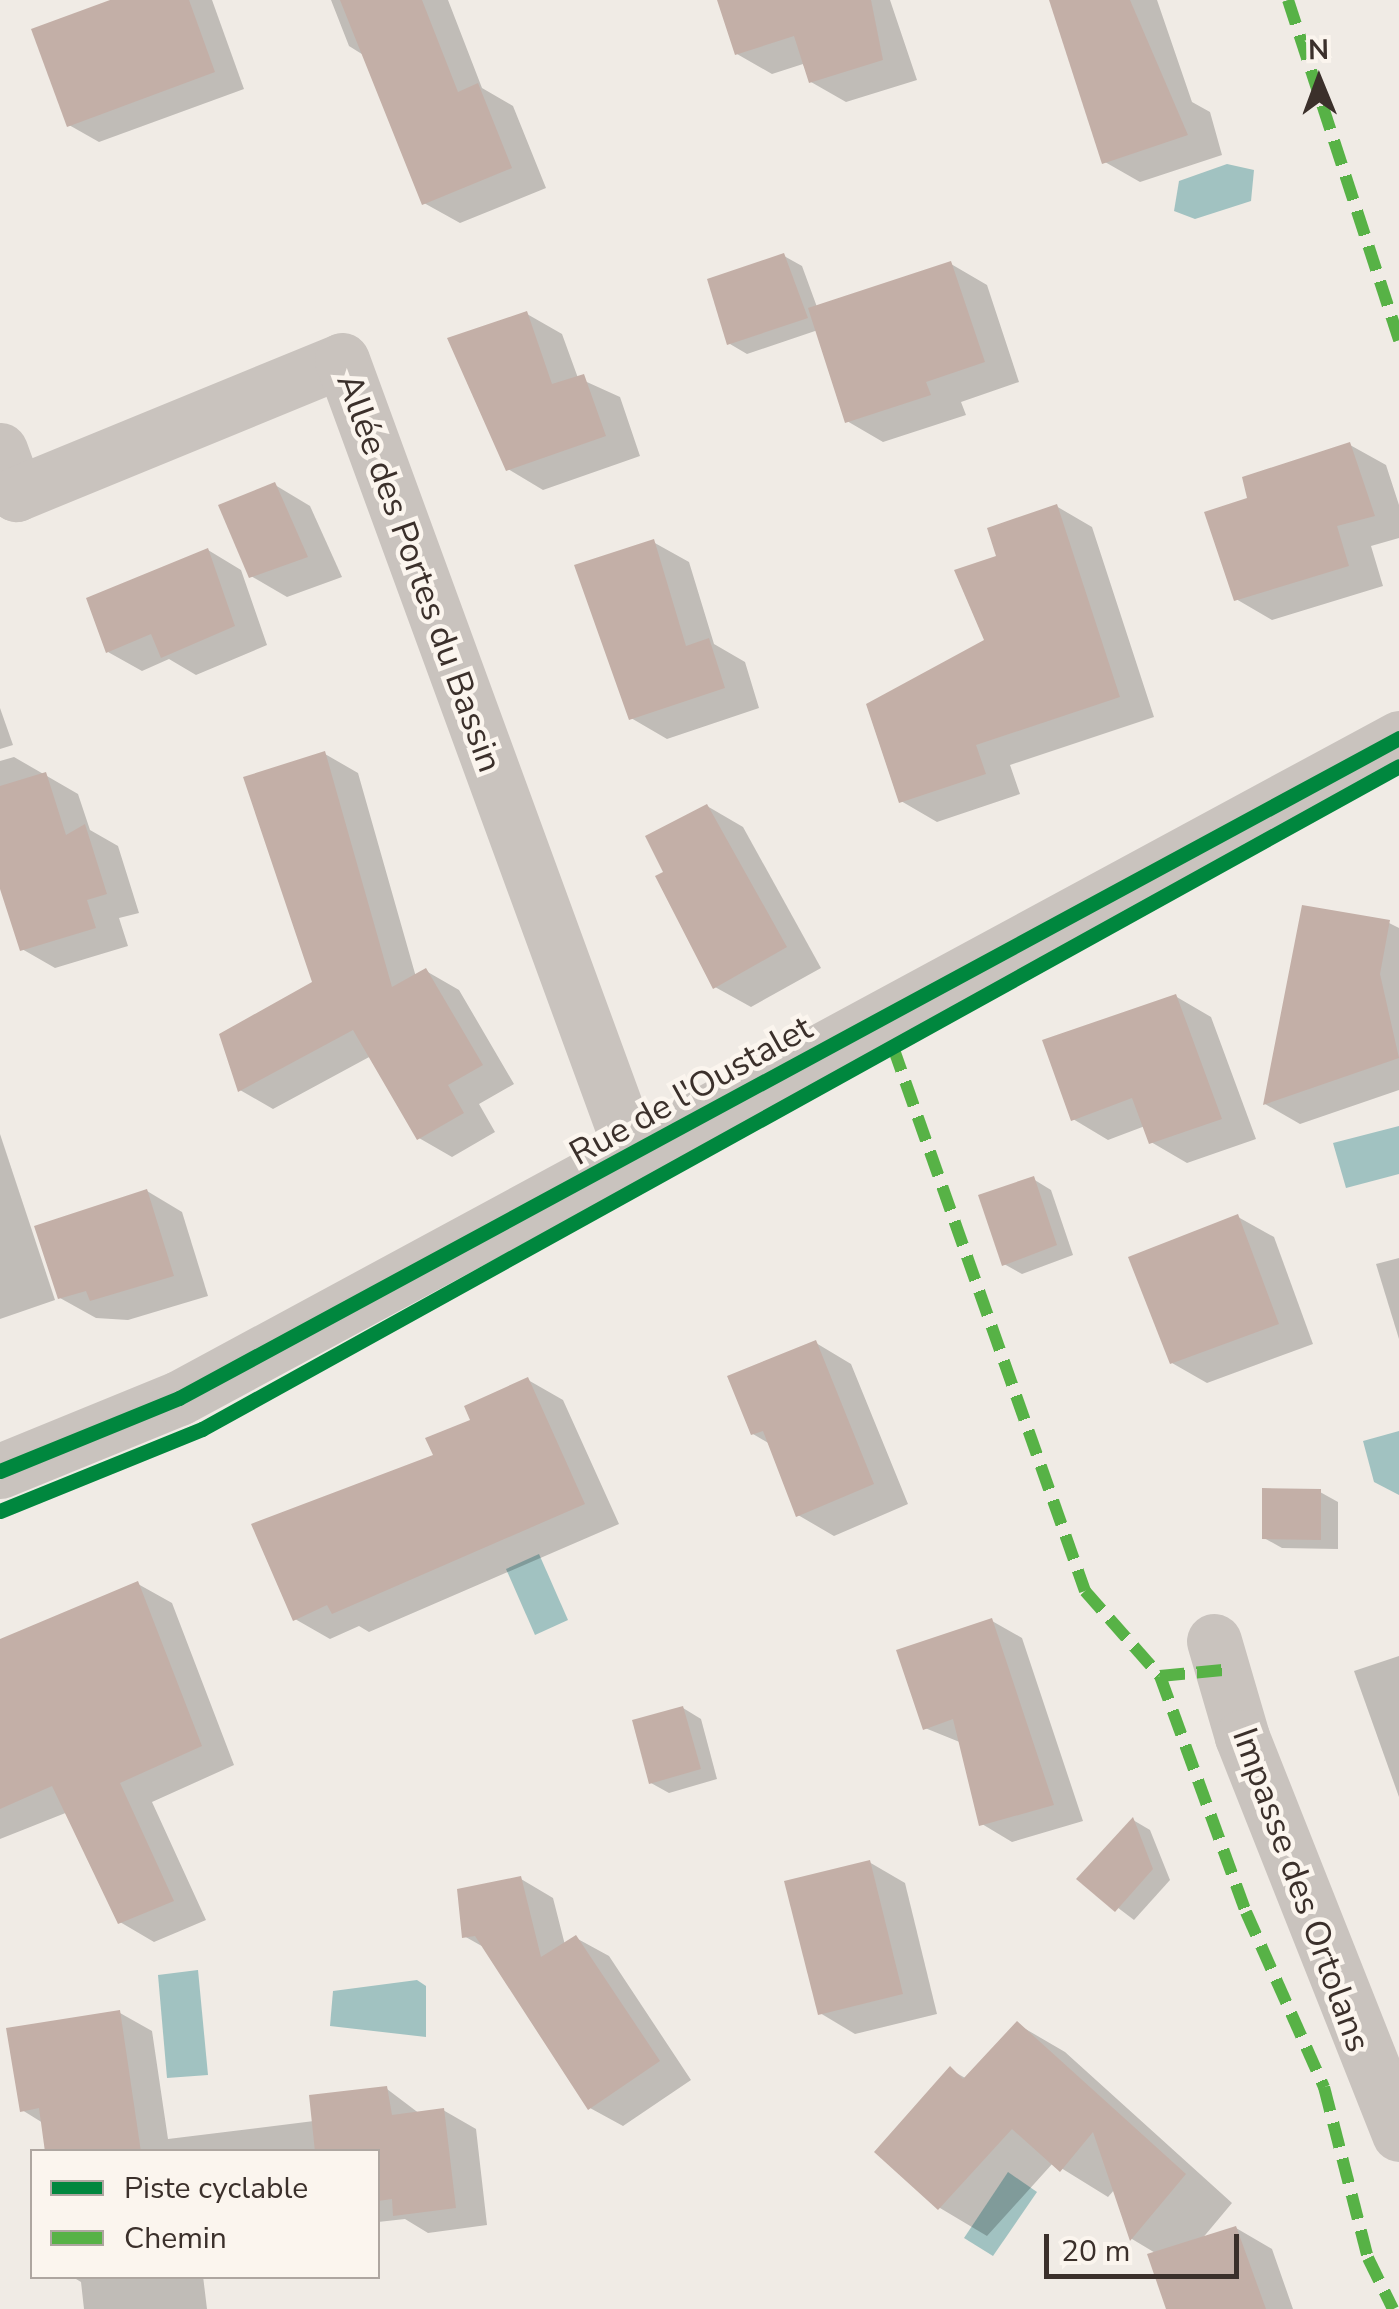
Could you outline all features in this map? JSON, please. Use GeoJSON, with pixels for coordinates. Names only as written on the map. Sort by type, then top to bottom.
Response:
{"type":"FeatureCollection","features":[{"type":"Feature","properties":{"kind":"street","name":"Allée des Portes du Bassin"},"geometry":{"type":"LineString","coordinates":[[0,450],[16,494],[342,360],[634,1158]]}},
{"type":"Feature","properties":{"kind":"street","name":"Rue de l'Oustalet"},"geometry":{"type":"LineString","coordinates":[[0,1471],[179,1398],[634,1158],[1399,738]]}},
{"type":"Feature","properties":{"kind":"street","name":"Impasse des Ortolans"},"geometry":{"type":"LineString","coordinates":[[1214,1641],[1242,1737],[1399,2134]]}},
{"type":"Feature","properties":{"kind":"water"},"geometry":{"type":"Polygon","coordinates":[[[1227,164],[1254,170],[1251,201],[1195,219],[1174,211],[1179,181],[1227,164]]]}},
{"type":"Feature","properties":{"kind":"water"},"geometry":{"type":"Polygon","coordinates":[[[1399,1126],[1399,1174],[1346,1188],[1333,1143],[1399,1126]]]}},
{"type":"Feature","properties":{"kind":"water"},"geometry":{"type":"Polygon","coordinates":[[[1399,1431],[1399,1495],[1374,1482],[1363,1441],[1399,1431]]]}},
{"type":"Feature","properties":{"kind":"water"},"geometry":{"type":"Polygon","coordinates":[[[539,1554],[568,1620],[535,1635],[506,1569],[539,1554]]]}},
{"type":"Feature","properties":{"kind":"water"},"geometry":{"type":"Polygon","coordinates":[[[198,1970],[208,2075],[167,2078],[158,1975],[198,1970]]]}},
{"type":"Feature","properties":{"kind":"water"},"geometry":{"type":"Polygon","coordinates":[[[417,1980],[426,1986],[426,2037],[330,2026],[333,1991],[417,1980]]]}},
{"type":"Feature","properties":{"kind":"water"},"geometry":{"type":"Polygon","coordinates":[[[1008,2172],[1037,2192],[993,2256],[964,2238],[1008,2172]]]}},
{"type":"Feature","properties":{"kind":"building"},"geometry":{"type":"Polygon","coordinates":[[[110,0],[189,0],[215,72],[67,127],[31,29],[110,0]]]}},
{"type":"Feature","properties":{"kind":"building"},"geometry":{"type":"Polygon","coordinates":[[[340,0],[422,0],[458,92],[478,83],[512,168],[422,205],[340,0]]]}},
{"type":"Feature","properties":{"kind":"building"},"geometry":{"type":"Polygon","coordinates":[[[717,0],[871,0],[883,60],[809,83],[794,36],[735,55],[717,0]]]}},
{"type":"Feature","properties":{"kind":"building"},"geometry":{"type":"Polygon","coordinates":[[[1049,0],[1130,0],[1188,135],[1102,164],[1049,0]]]}},
{"type":"Feature","properties":{"kind":"building"},"geometry":{"type":"Polygon","coordinates":[[[784,253],[808,318],[727,345],[707,279],[784,253]]]}},
{"type":"Feature","properties":{"kind":"building"},"geometry":{"type":"Polygon","coordinates":[[[951,261],[985,362],[926,382],[931,395],[845,423],[808,308],[951,261]]]}},
{"type":"Feature","properties":{"kind":"building"},"geometry":{"type":"Polygon","coordinates":[[[527,311],[552,384],[584,374],[606,436],[506,471],[447,338],[527,311]]]}},
{"type":"Feature","properties":{"kind":"building"},"geometry":{"type":"Polygon","coordinates":[[[1350,442],[1375,516],[1337,526],[1349,566],[1234,601],[1204,512],[1247,498],[1242,477],[1350,442]]]}},
{"type":"Feature","properties":{"kind":"building"},"geometry":{"type":"Polygon","coordinates":[[[275,482],[308,557],[249,578],[218,505],[275,482]]]}},
{"type":"Feature","properties":{"kind":"building"},"geometry":{"type":"Polygon","coordinates":[[[1057,504],[1120,697],[976,745],[986,774],[899,803],[866,704],[984,640],[954,570],[996,556],[987,528],[1057,504]]]}},
{"type":"Feature","properties":{"kind":"building"},"geometry":{"type":"Polygon","coordinates":[[[654,539],[686,646],[709,638],[725,688],[629,720],[574,565],[654,539]]]}},
{"type":"Feature","properties":{"kind":"building"},"geometry":{"type":"Polygon","coordinates":[[[208,548],[235,626],[161,658],[151,634],[106,653],[86,598],[208,548]]]}},
{"type":"Feature","properties":{"kind":"building"},"geometry":{"type":"Polygon","coordinates":[[[325,751],[392,987],[426,968],[483,1065],[448,1085],[464,1113],[417,1140],[353,1030],[238,1092],[219,1034],[312,982],[243,777],[325,751]]]}},
{"type":"Feature","properties":{"kind":"building"},"geometry":{"type":"Polygon","coordinates":[[[46,772],[66,835],[85,824],[107,894],[87,900],[96,928],[20,951],[0,889],[0,786],[46,772]]]}},
{"type":"Feature","properties":{"kind":"building"},"geometry":{"type":"Polygon","coordinates":[[[707,804],[787,947],[713,989],[655,876],[663,872],[645,836],[707,804]]]}},
{"type":"Feature","properties":{"kind":"building"},"geometry":{"type":"Polygon","coordinates":[[[1302,905],[1390,920],[1380,974],[1399,1058],[1263,1105],[1302,905]]]}},
{"type":"Feature","properties":{"kind":"building"},"geometry":{"type":"Polygon","coordinates":[[[1176,994],[1222,1119],[1149,1144],[1132,1098],[1071,1121],[1042,1040],[1176,994]]]}},
{"type":"Feature","properties":{"kind":"building"},"geometry":{"type":"Polygon","coordinates":[[[1034,1176],[1057,1245],[1002,1266],[978,1195],[1034,1176]]]}},
{"type":"Feature","properties":{"kind":"building"},"geometry":{"type":"Polygon","coordinates":[[[147,1189],[174,1276],[90,1301],[86,1291],[58,1299],[34,1226],[147,1189]]]}},
{"type":"Feature","properties":{"kind":"building"},"geometry":{"type":"Polygon","coordinates":[[[1238,1214],[1279,1324],[1170,1364],[1128,1257],[1238,1214]]]}},
{"type":"Feature","properties":{"kind":"building"},"geometry":{"type":"Polygon","coordinates":[[[816,1340],[874,1484],[796,1517],[763,1431],[751,1435],[727,1376],[816,1340]]]}},
{"type":"Feature","properties":{"kind":"building"},"geometry":{"type":"Polygon","coordinates":[[[528,1377],[585,1504],[332,1614],[327,1605],[293,1621],[251,1524],[433,1455],[425,1438],[470,1420],[464,1406],[528,1377]]]}},
{"type":"Feature","properties":{"kind":"building"},"geometry":{"type":"Polygon","coordinates":[[[1262,1488],[1321,1489],[1321,1540],[1262,1539],[1262,1488]]]}},
{"type":"Feature","properties":{"kind":"building"},"geometry":{"type":"Polygon","coordinates":[[[138,1581],[202,1746],[120,1783],[174,1901],[118,1924],[52,1786],[0,1809],[0,1639],[138,1581]]]}},
{"type":"Feature","properties":{"kind":"building"},"geometry":{"type":"Polygon","coordinates":[[[992,1618],[1054,1805],[979,1826],[953,1719],[923,1730],[896,1650],[992,1618]]]}},
{"type":"Feature","properties":{"kind":"building"},"geometry":{"type":"Polygon","coordinates":[[[683,1706],[701,1769],[649,1784],[632,1720],[683,1706]]]}},
{"type":"Feature","properties":{"kind":"building"},"geometry":{"type":"Polygon","coordinates":[[[1133,1817],[1153,1869],[1115,1912],[1076,1879],[1133,1817]]]}},
{"type":"Feature","properties":{"kind":"building"},"geometry":{"type":"Polygon","coordinates":[[[870,1860],[903,1994],[818,2015],[784,1881],[870,1860]]]}},
{"type":"Feature","properties":{"kind":"building"},"geometry":{"type":"Polygon","coordinates":[[[521,1876],[541,1957],[576,1935],[660,2061],[588,2110],[475,1936],[462,1938],[457,1889],[521,1876]]]}},
{"type":"Feature","properties":{"kind":"building"},"geometry":{"type":"Polygon","coordinates":[[[120,2010],[141,2149],[45,2149],[39,2108],[20,2112],[6,2028],[120,2010]]]}},
{"type":"Feature","properties":{"kind":"building"},"geometry":{"type":"Polygon","coordinates":[[[1017,2021],[1186,2174],[1130,2241],[1093,2132],[1060,2172],[1012,2129],[938,2210],[874,2152],[950,2066],[963,2079],[1017,2021]]]}},
{"type":"Feature","properties":{"kind":"building"},"geometry":{"type":"Polygon","coordinates":[[[387,2086],[392,2115],[444,2108],[456,2208],[393,2216],[392,2199],[380,2201],[380,2149],[315,2149],[309,2095],[387,2086]]]}},
{"type":"Feature","properties":{"kind":"building"},"geometry":{"type":"Polygon","coordinates":[[[1236,2226],[1266,2309],[1166,2309],[1147,2254],[1236,2226]]]}},
{"type":"Feature","properties":{"kind":"marked path"},"geometry":{"type":"LineString","coordinates":[[1288,0],[1399,340]]}},
{"type":"Feature","properties":{"kind":"marked path"},"geometry":{"type":"LineString","coordinates":[[893,1047],[1085,1591],[1160,1676],[1223,1670]]}},
{"type":"Feature","properties":{"kind":"marked path"},"geometry":{"type":"LineString","coordinates":[[1160,1676],[1246,1912],[1324,2087],[1368,2258],[1393,2309]]}},
{"type":"Feature","properties":{"kind":"cycle path"},"geometry":{"type":"LineString","coordinates":[[0,1471],[179,1398],[1399,738]]}},
{"type":"Feature","properties":{"kind":"cycle path"},"geometry":{"type":"LineString","coordinates":[[0,1511],[202,1429],[1399,766]]}}]}
